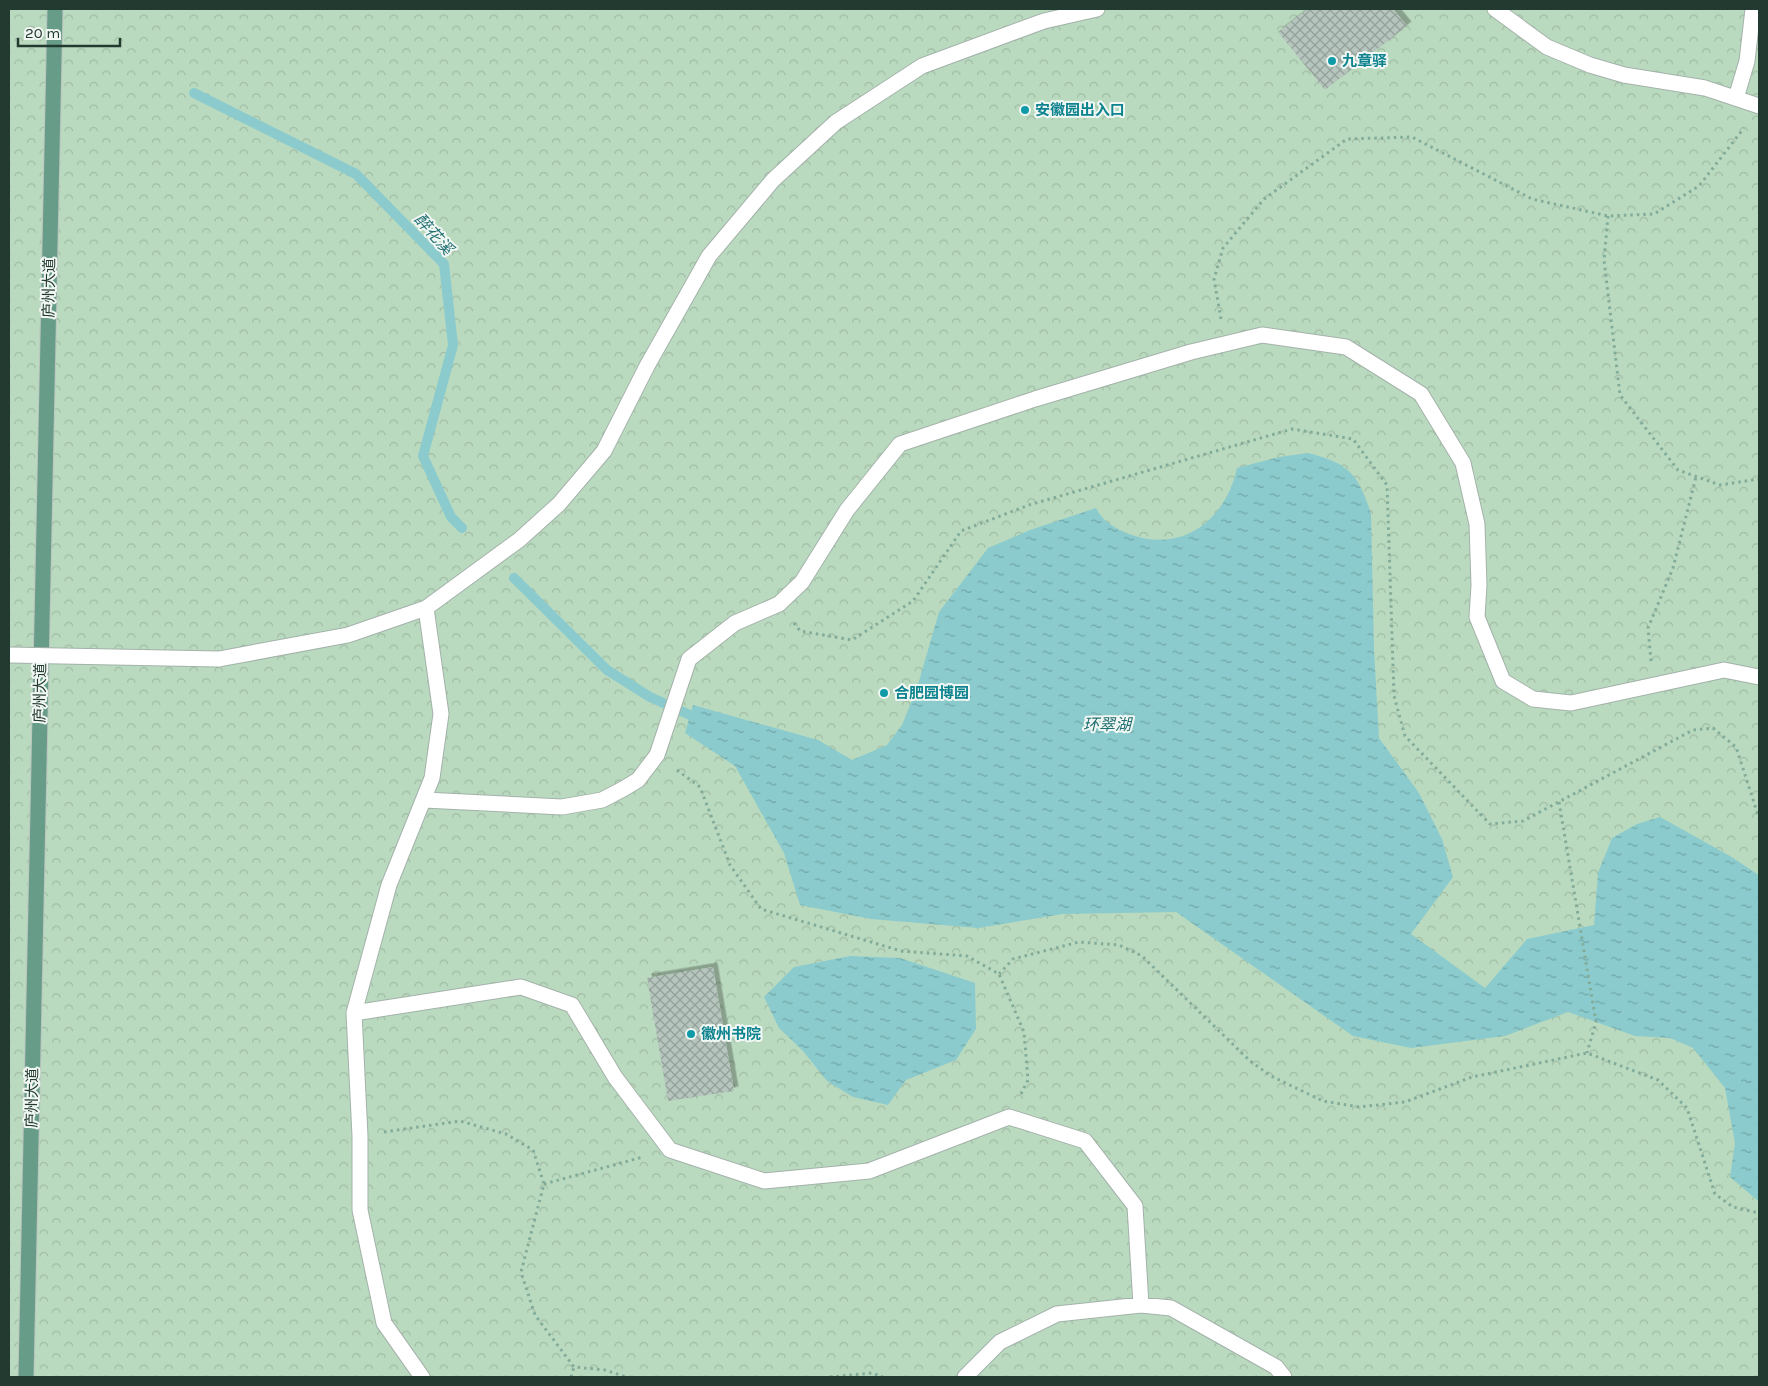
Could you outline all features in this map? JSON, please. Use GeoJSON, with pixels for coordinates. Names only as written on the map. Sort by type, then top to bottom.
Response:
{"type":"FeatureCollection","features":[{"type":"Feature","properties":{"kind":"main road","name":"庐州大道"},"geometry":{"type":"LineString","coordinates":[[26,1377],[55,9]]}},
{"type":"Feature","properties":{"kind":"street"},"geometry":{"type":"LineString","coordinates":[[9,655],[219,659],[348,635],[426,608],[519,540],[559,504],[604,450],[647,366],[709,256],[772,180],[836,122],[922,66],[1044,21],[1097,9]]}},
{"type":"Feature","properties":{"kind":"street"},"geometry":{"type":"LineString","coordinates":[[1495,9],[1547,47],[1590,65],[1607,71],[1705,88],[1759,106]]}},
{"type":"Feature","properties":{"kind":"street"},"geometry":{"type":"LineString","coordinates":[[1736,98],[1747,61],[1753,9]]}},
{"type":"Feature","properties":{"kind":"street"},"geometry":{"type":"LineString","coordinates":[[424,800],[562,807],[602,800],[638,780],[657,755],[689,660],[735,623],[779,604],[802,582],[847,510],[900,444],[1044,396],[1191,352],[1262,335],[1346,347],[1421,394],[1463,463],[1477,524],[1479,585],[1477,617],[1503,681],[1533,699],[1570,703],[1724,670],[1759,677]]}},
{"type":"Feature","properties":{"kind":"street"},"geometry":{"type":"LineString","coordinates":[[422,1377],[384,1323],[360,1210],[360,1136],[354,1013],[389,884],[432,778],[441,714],[426,608]]}},
{"type":"Feature","properties":{"kind":"street"},"geometry":{"type":"LineString","coordinates":[[354,1013],[521,987],[572,1005],[615,1077],[670,1150],[764,1181],[869,1171],[1009,1117],[1085,1141],[1135,1206],[1141,1305]]}},
{"type":"Feature","properties":{"kind":"street"},"geometry":{"type":"LineString","coordinates":[[965,1377],[1000,1342],[1058,1314],[1141,1305],[1170,1308],[1276,1367],[1284,1377]]}},
{"type":"Feature","properties":{"kind":"path"},"geometry":{"type":"LineString","coordinates":[[1225,344],[1214,279],[1223,248],[1264,199],[1347,139],[1412,138],[1532,199],[1608,216],[1654,214],[1699,186],[1747,123]]}},
{"type":"Feature","properties":{"kind":"path"},"geometry":{"type":"LineString","coordinates":[[1608,216],[1604,260],[1620,395],[1678,470],[1720,485],[1759,479]]}},
{"type":"Feature","properties":{"kind":"path"},"geometry":{"type":"LineString","coordinates":[[779,604],[800,631],[852,640],[913,601],[961,531],[1029,505],[1292,429],[1353,438],[1387,485],[1394,696],[1405,736],[1490,824],[1523,820],[1693,730],[1713,728],[1736,747],[1759,818]]}},
{"type":"Feature","properties":{"kind":"path"},"geometry":{"type":"LineString","coordinates":[[1654,686],[1648,628],[1673,568],[1696,477]]}},
{"type":"Feature","properties":{"kind":"path"},"geometry":{"type":"LineString","coordinates":[[657,755],[700,787],[730,865],[761,909],[901,951],[967,956],[999,974],[1024,1032],[1028,1080],[1009,1117]]}},
{"type":"Feature","properties":{"kind":"path"},"geometry":{"type":"LineString","coordinates":[[1559,802],[1596,1022],[1587,1053]]}},
{"type":"Feature","properties":{"kind":"path"},"geometry":{"type":"LineString","coordinates":[[999,974],[1013,959],[1079,942],[1119,945],[1142,956],[1250,1062],[1271,1076],[1323,1101],[1359,1107],[1405,1102],[1472,1077],[1587,1053],[1658,1080],[1687,1108],[1715,1194],[1733,1207],[1759,1213]]}},
{"type":"Feature","properties":{"kind":"path"},"geometry":{"type":"LineString","coordinates":[[360,1136],[460,1121],[506,1134],[533,1150],[544,1184],[521,1272],[535,1315],[574,1367],[605,1370],[626,1377]]}},
{"type":"Feature","properties":{"kind":"path"},"geometry":{"type":"LineString","coordinates":[[544,1184],[670,1150]]}},
{"type":"Feature","properties":{"kind":"path"},"geometry":{"type":"LineString","coordinates":[[571,1377],[574,1367]]}},
{"type":"Feature","properties":{"kind":"path"},"geometry":{"type":"LineString","coordinates":[[830,1377],[872,1374],[882,1377]]}},
{"type":"Feature","properties":{"kind":"green space","name":"合肥园博园"},"geometry":{"type":"Polygon","coordinates":[[[9,9],[1759,9],[1759,1377],[9,1377],[9,9]]]}},
{"type":"Feature","properties":{"kind":"water","name":"环翠湖"},"geometry":{"type":"Polygon","coordinates":[[[1308,453],[1333,461],[1350,472],[1362,489],[1371,514],[1374,649],[1379,738],[1419,793],[1442,839],[1453,877],[1411,934],[1485,988],[1527,939],[1594,925],[1598,873],[1612,838],[1637,824],[1660,817],[1730,856],[1759,875],[1759,1200],[1730,1177],[1735,1143],[1725,1088],[1693,1048],[1670,1038],[1635,1036],[1568,1012],[1505,1036],[1411,1048],[1353,1036],[1176,912],[1063,914],[978,928],[871,919],[800,905],[784,853],[735,766],[685,733],[693,705],[818,740],[852,760],[887,745],[902,725],[917,688],[939,612],[988,548],[1030,530],[1096,508],[1110,524],[1129,534],[1148,539],[1167,539],[1184,536],[1199,528],[1212,517],[1223,503],[1237,468],[1279,457],[1308,453]]]}},
{"type":"Feature","properties":{"kind":"water"},"geometry":{"type":"Polygon","coordinates":[[[850,956],[900,958],[975,983],[976,1029],[956,1060],[906,1080],[888,1105],[853,1097],[827,1081],[803,1051],[779,1028],[764,997],[794,967],[850,956]]]}},
{"type":"Feature","properties":{"kind":"building","name":"九章驿"},"geometry":{"type":"Polygon","coordinates":[[[1308,9],[1393,9],[1407,26],[1325,90],[1278,32],[1308,9]]]}},
{"type":"Feature","properties":{"kind":"building","name":"徽州书院"},"geometry":{"type":"Polygon","coordinates":[[[713,967],[734,1091],[668,1101],[647,978],[713,967]]]}},
{"type":"Feature","properties":{"kind":"waterway","name":"醉花溪"},"geometry":{"type":"LineString","coordinates":[[194,93],[356,174],[444,264],[453,345],[423,456],[451,517],[462,528]]}},
{"type":"Feature","properties":{"kind":"waterway"},"geometry":{"type":"LineString","coordinates":[[514,578],[607,670],[650,697],[690,715]]}},
{"type":"Feature","properties":{"kind":"place","name":"九章驿"},"geometry":{"type":"Point","coordinates":[1332,61]}},
{"type":"Feature","properties":{"kind":"place","name":"安徽园出入口"},"geometry":{"type":"Point","coordinates":[1025,110]}},
{"type":"Feature","properties":{"kind":"place","name":"合肥园博园"},"geometry":{"type":"Point","coordinates":[884,693]}},
{"type":"Feature","properties":{"kind":"place","name":"徽州书院"},"geometry":{"type":"Point","coordinates":[691,1034]}}]}
